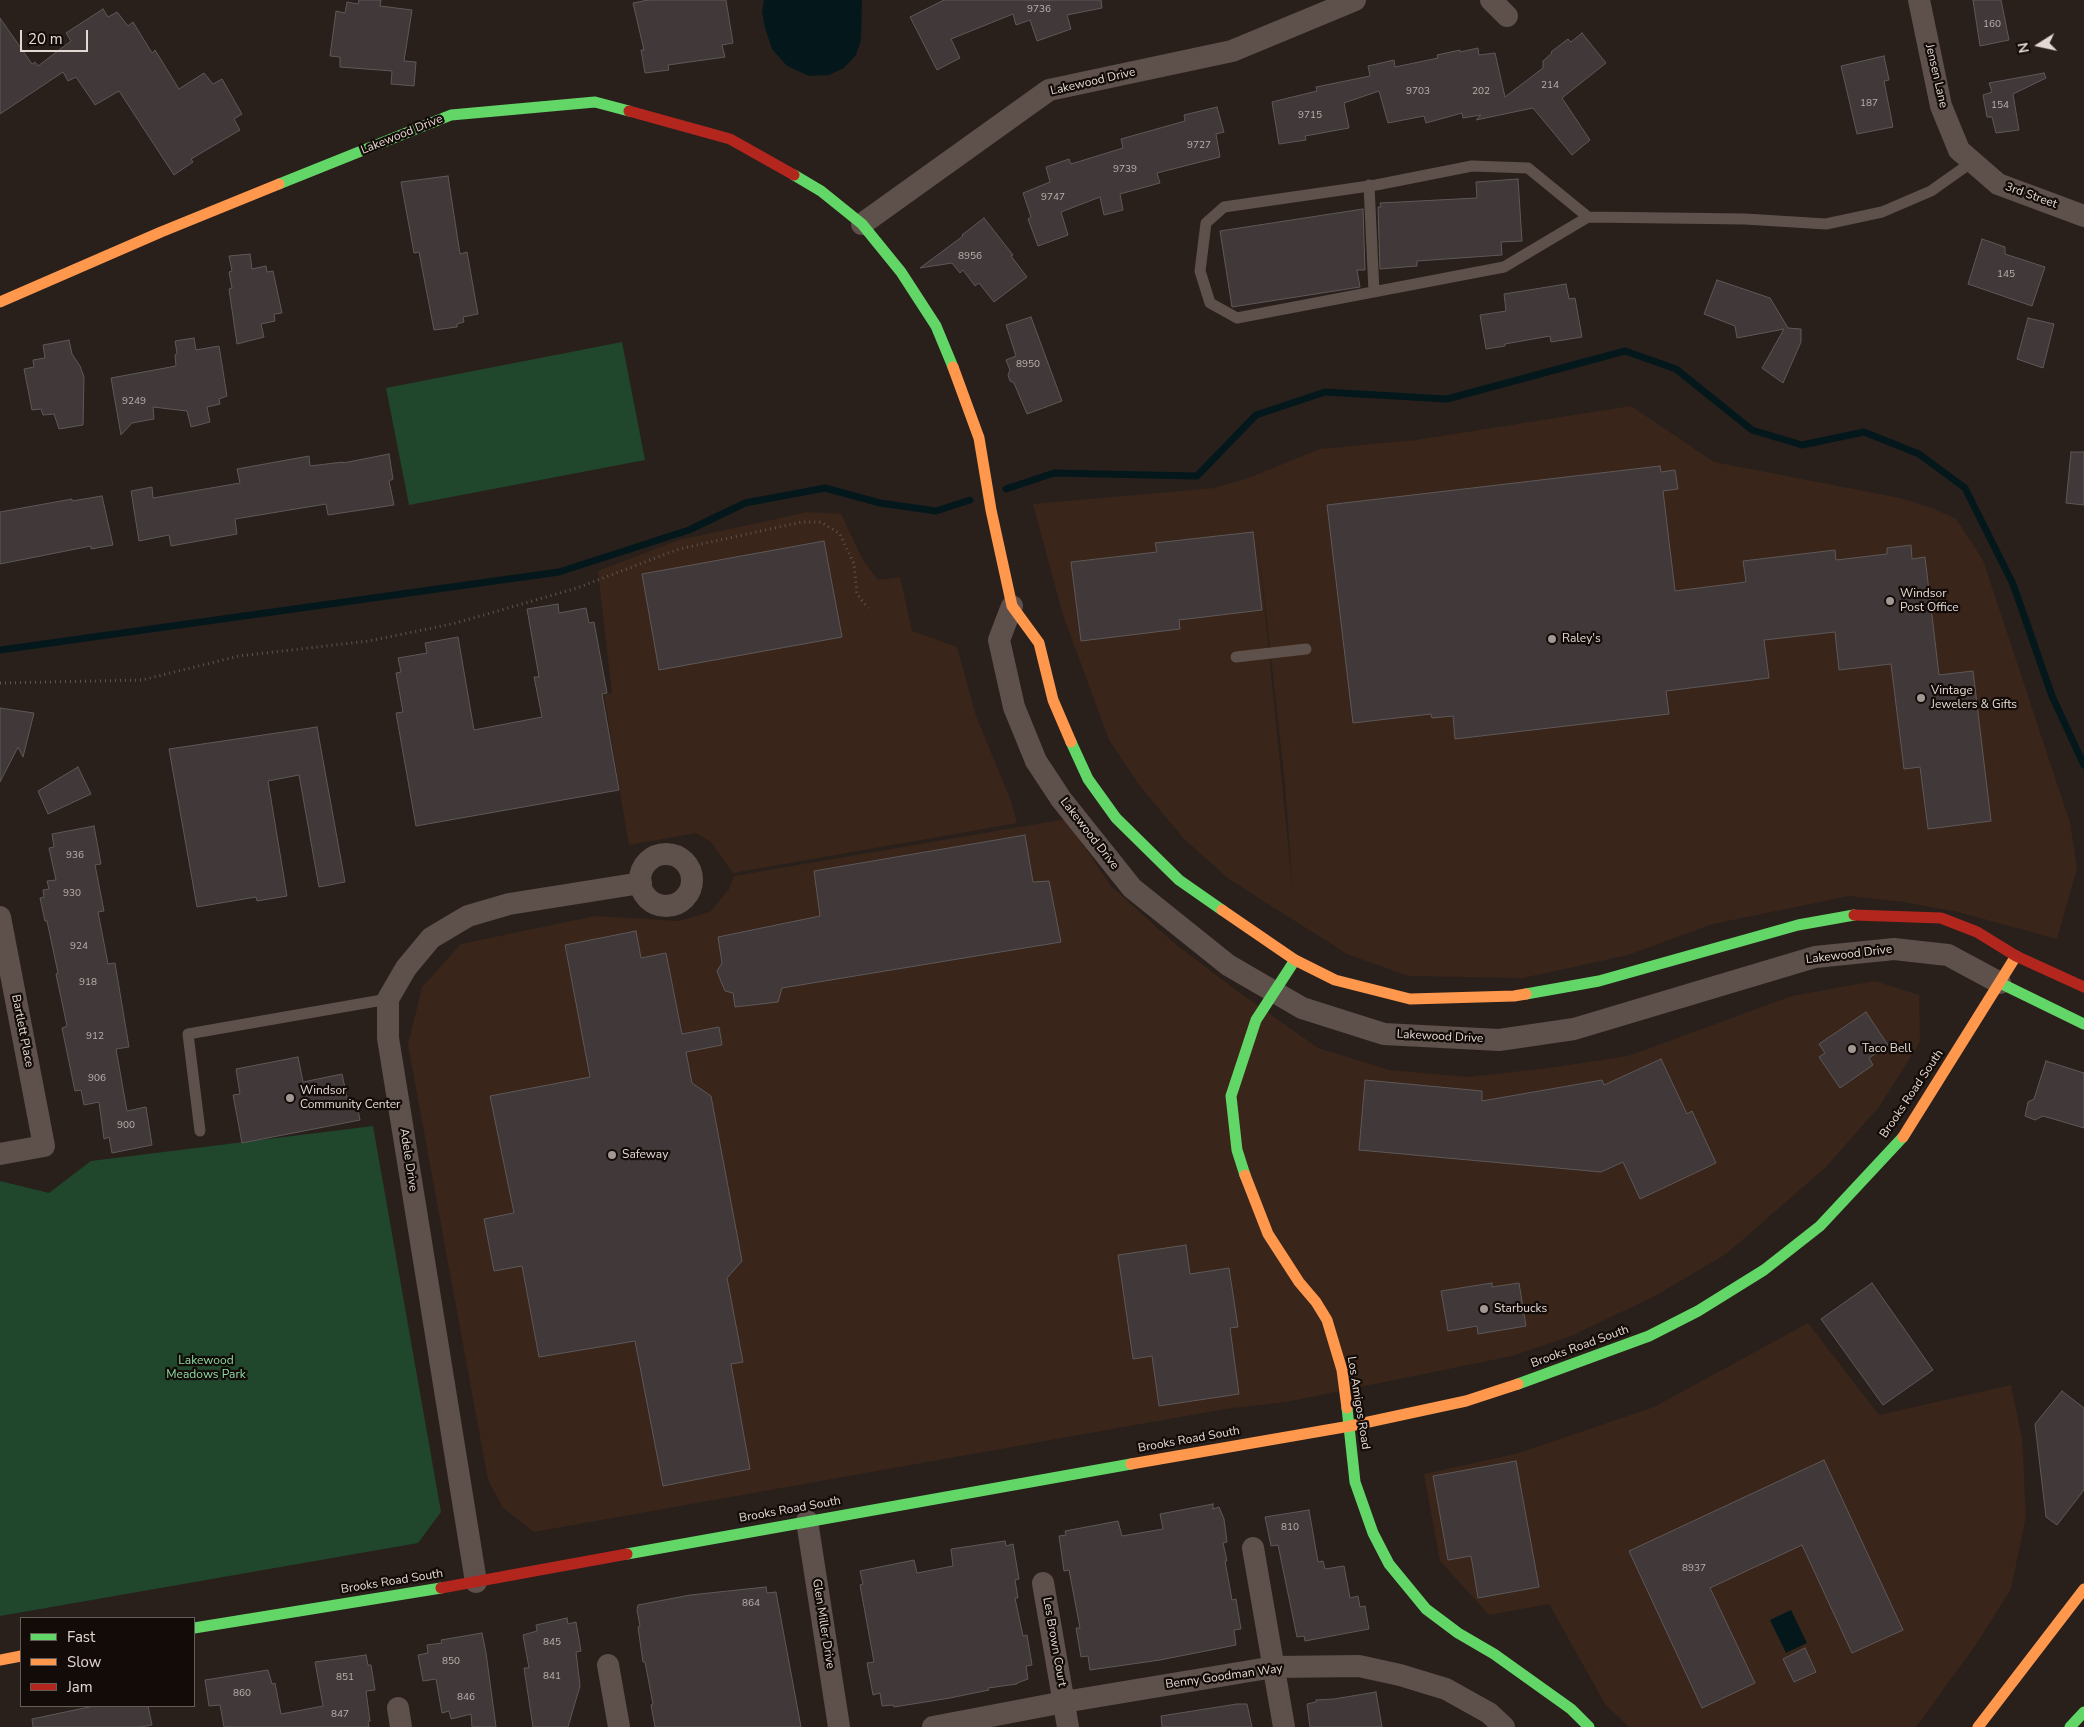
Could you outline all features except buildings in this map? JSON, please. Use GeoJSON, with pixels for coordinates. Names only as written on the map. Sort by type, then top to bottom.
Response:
{"type":"FeatureCollection","features":[{"type":"Feature","properties":{"kind":"main road","name":"Lakewood Drive"},"geometry":{"type":"LineString","coordinates":[[0,302],[161,232],[451,115],[595,102],[730,140],[821,191],[862,224],[901,272],[936,326],[958,378],[979,438],[991,510],[1012,606],[1039,644],[1053,700],[1088,780],[1116,818],[1179,880],[1295,960],[1336,980],[1410,999],[1514,996],[1599,981],[1798,925],[1859,914],[1941,918],[1976,932],[2016,956],[2084,987]]}},
{"type":"Feature","properties":{"kind":"main road","name":"Brooks Road South"},"geometry":{"type":"LineString","coordinates":[[195,1628],[476,1582],[808,1521],[1350,1426],[1466,1401],[1580,1363],[1657,1332],[1698,1311],[1764,1270],[1820,1226],[1904,1136],[2016,956]]}},
{"type":"Feature","properties":{"kind":"main road","name":"Los Amigos Road"},"geometry":{"type":"LineString","coordinates":[[1295,960],[1256,1020],[1231,1096],[1237,1150],[1250,1194],[1268,1234],[1298,1282],[1316,1302],[1327,1320],[1342,1370],[1355,1482],[1373,1533],[1389,1564],[1426,1609],[1458,1633],[1494,1654],[1564,1704],[1589,1727]]}},
{"type":"Feature","properties":{"kind":"main road","name":"Lakewood Drive"},"geometry":{"type":"LineString","coordinates":[[2000,983],[2084,1024]]}},
{"type":"Feature","properties":{"kind":"main road"},"geometry":{"type":"LineString","coordinates":[[1978,1727],[2084,1589]]}},
{"type":"Feature","properties":{"kind":"main road"},"geometry":{"type":"LineString","coordinates":[[0,1660],[20,1656]]}},
{"type":"Feature","properties":{"kind":"main road"},"geometry":{"type":"LineString","coordinates":[[2070,1727],[2084,1712]]}},
{"type":"Feature","properties":{"kind":"street","name":"Lakewood Drive"},"geometry":{"type":"LineString","coordinates":[[862,224],[1050,90],[1232,51],[1355,0]]}},
{"type":"Feature","properties":{"kind":"street"},"geometry":{"type":"LineString","coordinates":[[1492,0],[1507,16]]}},
{"type":"Feature","properties":{"kind":"street","name":"Jensen Lane"},"geometry":{"type":"LineString","coordinates":[[1919,0],[1941,106],[1966,156]]}},
{"type":"Feature","properties":{"kind":"street","name":"3rd Street"},"geometry":{"type":"LineString","coordinates":[[1966,156],[1998,184],[2084,216]]}},
{"type":"Feature","properties":{"kind":"street","name":"Lakewood Drive"},"geometry":{"type":"LineString","coordinates":[[1012,606],[1000,640],[1014,707],[1036,761],[1061,798],[1132,888],[1228,965],[1302,1008],[1384,1034],[1500,1040],[1574,1029],[1814,957],[1894,949],[1948,955],[2000,983]]}},
{"type":"Feature","properties":{"kind":"street"},"geometry":{"type":"LineString","coordinates":[[388,999],[406,968],[431,938],[468,916],[509,904],[641,884]]}},
{"type":"Feature","properties":{"kind":"street","name":"Bartlett Place"},"geometry":{"type":"LineString","coordinates":[[0,916],[44,1146],[0,1154]]}},
{"type":"Feature","properties":{"kind":"street","name":"Adele Drive"},"geometry":{"type":"LineString","coordinates":[[388,999],[388,1038],[476,1582]]}},
{"type":"Feature","properties":{"kind":"street","name":"Glen Miller Drive"},"geometry":{"type":"LineString","coordinates":[[808,1521],[839,1727]]}},
{"type":"Feature","properties":{"kind":"street"},"geometry":{"type":"LineString","coordinates":[[1253,1548],[1284,1727]]}},
{"type":"Feature","properties":{"kind":"street","name":"Les Brown Court"},"geometry":{"type":"LineString","coordinates":[[1043,1583],[1068,1727]]}},
{"type":"Feature","properties":{"kind":"street"},"geometry":{"type":"LineString","coordinates":[[608,1665],[619,1727]]}},
{"type":"Feature","properties":{"kind":"street","name":"Benny Goodman Way"},"geometry":{"type":"LineString","coordinates":[[933,1727],[1064,1702],[1274,1668],[1359,1666],[1400,1675],[1446,1689],[1488,1713],[1504,1727]]}},
{"type":"Feature","properties":{"kind":"lane"},"geometry":{"type":"LineString","coordinates":[[1588,217],[1528,168],[1472,166],[1369,186],[1224,207],[1206,223],[1200,271],[1210,303],[1237,318],[1504,267],[1588,217],[1745,219],[1826,224],[1890,209],[1931,191],[1966,156]]}},
{"type":"Feature","properties":{"kind":"lane"},"geometry":{"type":"LineString","coordinates":[[1369,186],[1374,292]]}},
{"type":"Feature","properties":{"kind":"lane"},"geometry":{"type":"LineString","coordinates":[[1236,657],[1306,649]]}},
{"type":"Feature","properties":{"kind":"lane"},"geometry":{"type":"LineString","coordinates":[[200,1131],[188,1034],[388,999]]}},
{"type":"Feature","properties":{"kind":"path"},"geometry":{"type":"LineString","coordinates":[[0,683],[142,680],[239,656],[369,641],[456,623],[577,588],[679,549],[802,522],[821,522],[840,534],[854,564],[857,594],[868,608]]}},
{"type":"Feature","properties":{"kind":"shaded area"},"geometry":{"type":"Polygon","coordinates":[[[764,0],[862,0],[861,40],[856,55],[844,68],[829,75],[809,76],[787,66],[772,49],[762,11],[764,0]]]}},
{"type":"Feature","properties":{"kind":"shaded area"},"geometry":{"type":"Polygon","coordinates":[[[1631,406],[1714,462],[1900,498],[1932,508],[1956,519],[1983,560],[2070,823],[2077,868],[2057,939],[1958,912],[1904,902],[1849,896],[1713,924],[1628,955],[1523,978],[1408,976],[1347,954],[1229,879],[1184,839],[1140,786],[1109,740],[1063,615],[1033,504],[1214,488],[1251,477],[1320,449],[1416,440],[1631,406]],[[1258,541],[1293,894],[1285,783],[1258,541]]]}},
{"type":"Feature","properties":{"kind":"shaded area"},"geometry":{"type":"Polygon","coordinates":[[[808,512],[841,514],[863,560],[878,580],[900,577],[912,631],[957,647],[976,716],[1011,801],[1017,823],[733,873],[711,842],[696,833],[629,845],[604,695],[612,693],[598,571],[679,540],[808,512]]]}},
{"type":"Feature","properties":{"kind":"shaded area"},"geometry":{"type":"Polygon","coordinates":[[[1066,819],[1110,885],[1174,943],[1233,988],[1318,1048],[1389,1070],[1468,1077],[1549,1068],[1628,1056],[1792,996],[1875,981],[1919,995],[1920,1042],[1879,1107],[1825,1168],[1726,1254],[1655,1296],[1571,1336],[1512,1356],[1286,1402],[1225,1409],[534,1532],[503,1508],[488,1480],[408,1045],[422,987],[461,944],[595,916],[679,921],[710,912],[729,889],[734,876],[1066,819]]]}},
{"type":"Feature","properties":{"kind":"shaded area"},"geometry":{"type":"Polygon","coordinates":[[[1808,1323],[1879,1415],[2011,1385],[2022,1439],[2026,1516],[2011,1589],[1975,1646],[1916,1727],[1629,1727],[1605,1704],[1549,1604],[1489,1615],[1440,1561],[1424,1474],[1519,1453],[1654,1407],[1808,1323]]]}},
{"type":"Feature","properties":{"kind":"shaded area"},"geometry":{"type":"Polygon","coordinates":[[[1791,1610],[1807,1643],[1786,1653],[1770,1620],[1791,1610]]]}},
{"type":"Feature","properties":{"kind":"green space"},"geometry":{"type":"Polygon","coordinates":[[[622,342],[645,460],[409,505],[386,388],[622,342]]]}},
{"type":"Feature","properties":{"kind":"green space","name":"Lakewood Meadows Park"},"geometry":{"type":"Polygon","coordinates":[[[373,1126],[441,1512],[418,1543],[0,1616],[0,1181],[49,1193],[91,1161],[373,1126]]]}},
{"type":"Feature","properties":{"kind":"waterway"},"geometry":{"type":"LineString","coordinates":[[1006,489],[1054,473],[1197,476],[1256,415],[1325,392],[1447,399],[1625,351],[1676,369],[1752,430],[1802,445],[1864,432],[1919,454],[1965,488],[2013,584],[2052,696],[2084,765]]}},
{"type":"Feature","properties":{"kind":"waterway"},"geometry":{"type":"LineString","coordinates":[[0,650],[559,572],[689,530],[745,503],[825,488],[880,503],[936,511],[970,500]]}},
{"type":"Feature","properties":{"kind":"traffic: fast"},"geometry":{"type":"LineString","coordinates":[[279,184],[451,115],[595,102],[629,111]]}},
{"type":"Feature","properties":{"kind":"traffic: fast"},"geometry":{"type":"LineString","coordinates":[[794,175],[821,191],[862,224],[901,272],[936,326],[953,367]]}},
{"type":"Feature","properties":{"kind":"traffic: fast"},"geometry":{"type":"LineString","coordinates":[[1071,742],[1088,779],[1116,818],[1179,880],[1222,910]]}},
{"type":"Feature","properties":{"kind":"traffic: fast"},"geometry":{"type":"LineString","coordinates":[[1526,994],[1599,981],[1798,925],[1854,915]]}},
{"type":"Feature","properties":{"kind":"traffic: fast"},"geometry":{"type":"LineString","coordinates":[[1245,1175],[1237,1150],[1231,1096],[1256,1020],[1295,960]]}},
{"type":"Feature","properties":{"kind":"traffic: fast"},"geometry":{"type":"LineString","coordinates":[[2000,983],[2084,1024]]}},
{"type":"Feature","properties":{"kind":"traffic: fast"},"geometry":{"type":"LineString","coordinates":[[1518,1384],[1649,1336],[1698,1311],[1764,1270],[1820,1226],[1903,1137]]}},
{"type":"Feature","properties":{"kind":"traffic: fast"},"geometry":{"type":"LineString","coordinates":[[1347,1408],[1355,1482],[1373,1533],[1389,1564],[1426,1609],[1458,1633],[1494,1654],[1571,1709],[1589,1727]]}},
{"type":"Feature","properties":{"kind":"traffic: fast"},"geometry":{"type":"LineString","coordinates":[[627,1554],[1131,1464]]}},
{"type":"Feature","properties":{"kind":"traffic: fast"},"geometry":{"type":"LineString","coordinates":[[195,1628],[441,1588]]}},
{"type":"Feature","properties":{"kind":"traffic: fast"},"geometry":{"type":"LineString","coordinates":[[2070,1727],[2084,1712]]}},
{"type":"Feature","properties":{"kind":"traffic: slow"},"geometry":{"type":"LineString","coordinates":[[0,302],[161,232],[279,184]]}},
{"type":"Feature","properties":{"kind":"traffic: slow"},"geometry":{"type":"LineString","coordinates":[[953,367],[979,438],[991,510],[1012,606],[1039,643],[1053,700],[1071,742]]}},
{"type":"Feature","properties":{"kind":"traffic: slow"},"geometry":{"type":"LineString","coordinates":[[1222,910],[1295,960],[1335,980],[1410,999],[1526,994]]}},
{"type":"Feature","properties":{"kind":"traffic: slow"},"geometry":{"type":"LineString","coordinates":[[1903,1137],[2016,956]]}},
{"type":"Feature","properties":{"kind":"traffic: slow"},"geometry":{"type":"LineString","coordinates":[[1245,1175],[1268,1234],[1299,1282],[1316,1302],[1327,1320],[1342,1370],[1347,1408]]}},
{"type":"Feature","properties":{"kind":"traffic: slow"},"geometry":{"type":"LineString","coordinates":[[1131,1464],[1350,1426],[1466,1401],[1518,1384]]}},
{"type":"Feature","properties":{"kind":"traffic: slow"},"geometry":{"type":"LineString","coordinates":[[1978,1727],[2084,1589]]}},
{"type":"Feature","properties":{"kind":"traffic: slow"},"geometry":{"type":"LineString","coordinates":[[0,1660],[20,1656]]}},
{"type":"Feature","properties":{"kind":"traffic: jam"},"geometry":{"type":"LineString","coordinates":[[629,111],[730,139],[794,175]]}},
{"type":"Feature","properties":{"kind":"traffic: jam"},"geometry":{"type":"LineString","coordinates":[[1854,915],[1941,918],[1977,932],[2016,956],[2084,987]]}},
{"type":"Feature","properties":{"kind":"traffic: jam"},"geometry":{"type":"LineString","coordinates":[[441,1588],[627,1554]]}},
{"type":"Feature","properties":{"kind":"place","name":"Windsor Post Office"},"geometry":{"type":"Point","coordinates":[1890,601]}},
{"type":"Feature","properties":{"kind":"place","name":"Raley's"},"geometry":{"type":"Point","coordinates":[1552,639]}},
{"type":"Feature","properties":{"kind":"place","name":"Vintage Jewelers & Gifts"},"geometry":{"type":"Point","coordinates":[1921,698]}},
{"type":"Feature","properties":{"kind":"place","name":"Taco Bell"},"geometry":{"type":"Point","coordinates":[1852,1049]}},
{"type":"Feature","properties":{"kind":"place","name":"Windsor Community Center"},"geometry":{"type":"Point","coordinates":[290,1098]}},
{"type":"Feature","properties":{"kind":"place","name":"Safeway"},"geometry":{"type":"Point","coordinates":[612,1155]}},
{"type":"Feature","properties":{"kind":"place","name":"Starbucks"},"geometry":{"type":"Point","coordinates":[1484,1309]}}]}
